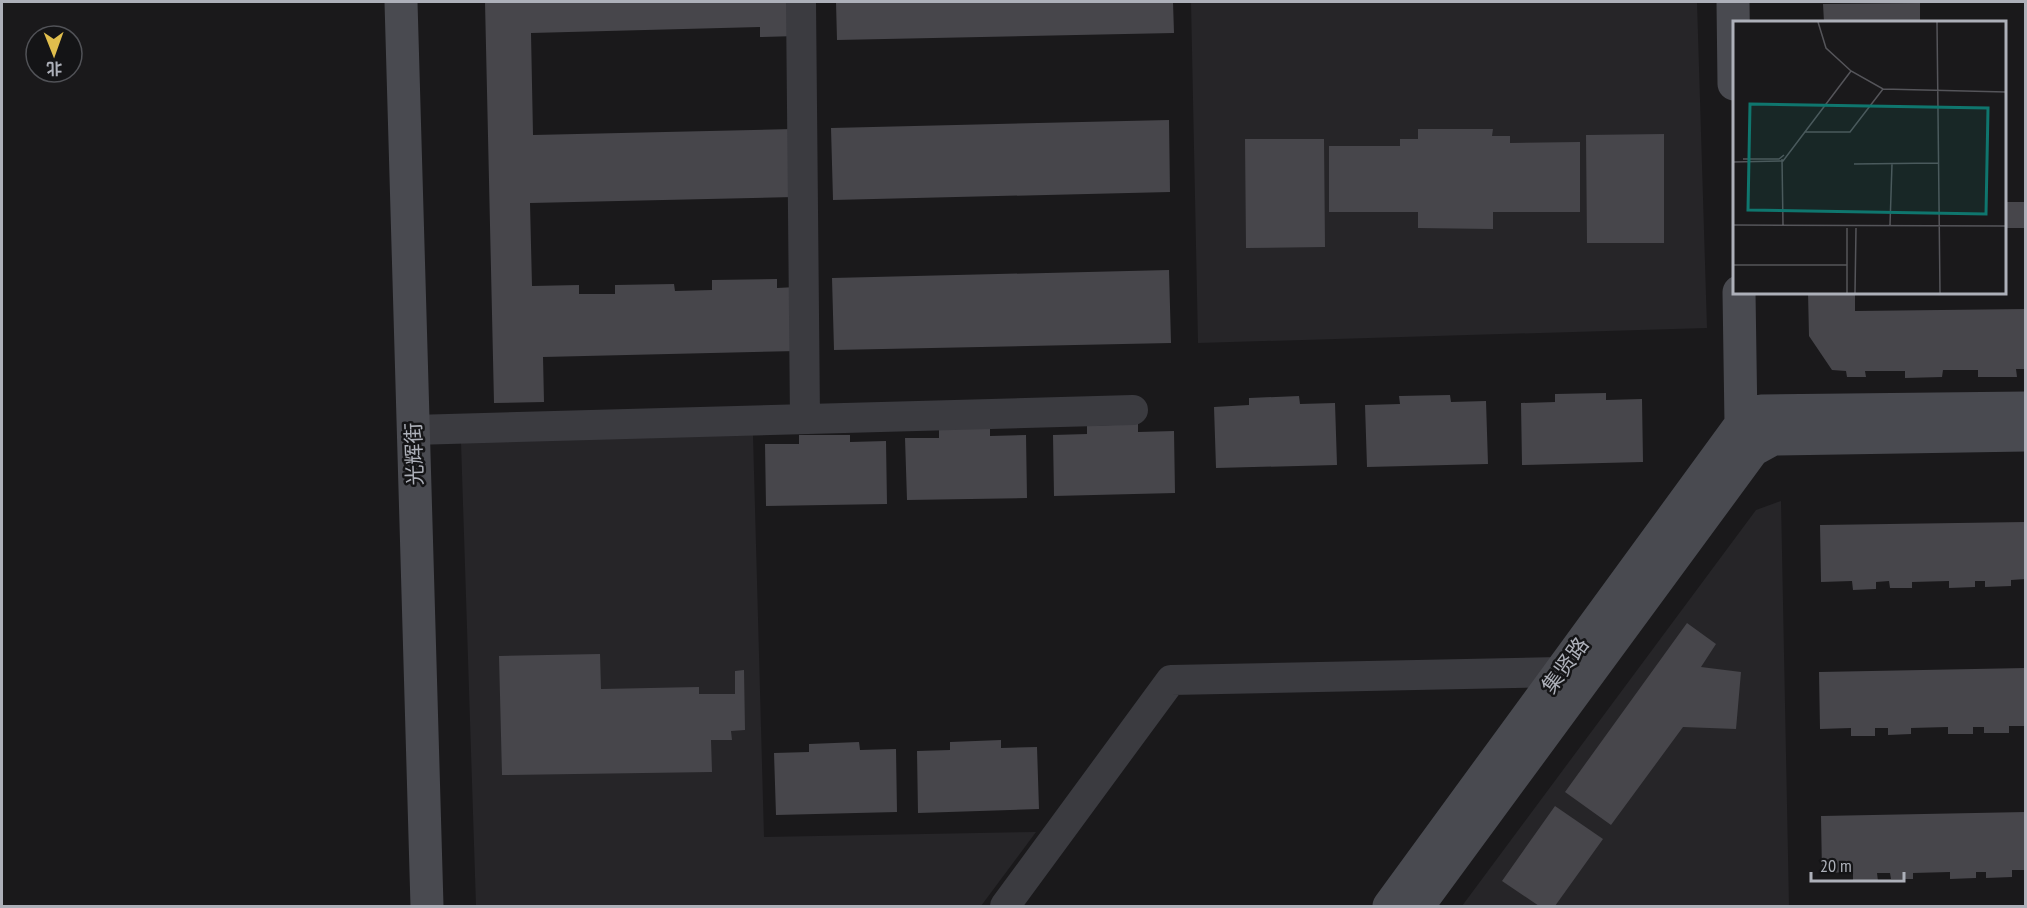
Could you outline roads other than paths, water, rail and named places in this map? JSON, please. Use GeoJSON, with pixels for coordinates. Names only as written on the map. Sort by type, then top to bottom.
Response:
{"type":"FeatureCollection","features":[{"type":"Feature","properties":{"kind":"street","name":"光辉街"},"geometry":{"type":"LineString","coordinates":[[383,2],[408,906]]}},
{"type":"Feature","properties":{"kind":"street","name":"光辉街"},"geometry":{"type":"LineString","coordinates":[[401,2],[427,906]]}},
{"type":"Feature","properties":{"kind":"street"},"geometry":{"type":"LineString","coordinates":[[801,2],[805,419]]}},
{"type":"Feature","properties":{"kind":"street"},"geometry":{"type":"LineString","coordinates":[[1733,2],[1733,21]]}},
{"type":"Feature","properties":{"kind":"street"},"geometry":{"type":"LineString","coordinates":[[1754,2],[1754,21]]}},
{"type":"Feature","properties":{"kind":"street"},"geometry":{"type":"LineString","coordinates":[[1739,294],[1752,428]]}},
{"type":"Feature","properties":{"kind":"street"},"geometry":{"type":"LineString","coordinates":[[1752,428],[1759,294]]}},
{"type":"Feature","properties":{"kind":"street"},"geometry":{"type":"LineString","coordinates":[[1752,428],[2025,408]]}},
{"type":"Feature","properties":{"kind":"street"},"geometry":{"type":"LineString","coordinates":[[413,430],[1133,410]]}},
{"type":"Feature","properties":{"kind":"street"},"geometry":{"type":"LineString","coordinates":[[1752,428],[1773,439],[2025,435]]}},
{"type":"Feature","properties":{"kind":"street","name":"集贤路"},"geometry":{"type":"LineString","coordinates":[[1389,906],[1560,672],[1752,428]]}},
{"type":"Feature","properties":{"kind":"street","name":"集贤路"},"geometry":{"type":"LineString","coordinates":[[1418,906],[1752,428]]}},
{"type":"Feature","properties":{"kind":"street"},"geometry":{"type":"LineString","coordinates":[[1005,906],[1171,680],[1560,672]]}}]}
